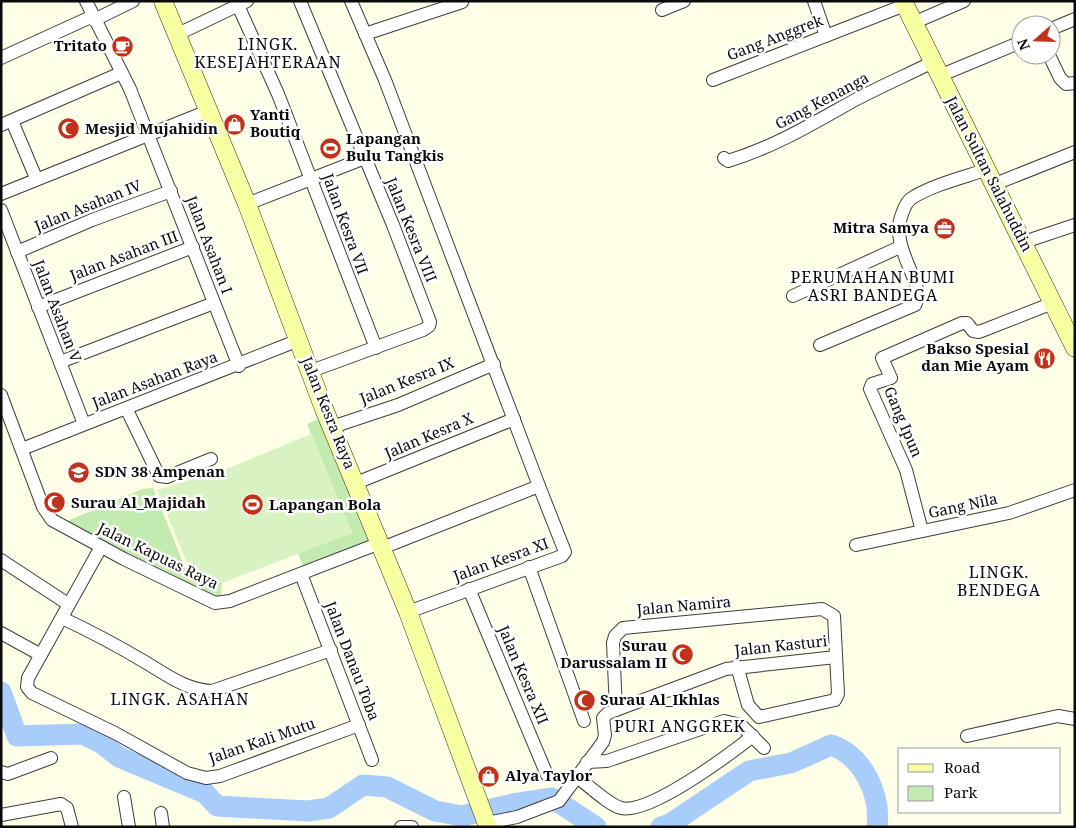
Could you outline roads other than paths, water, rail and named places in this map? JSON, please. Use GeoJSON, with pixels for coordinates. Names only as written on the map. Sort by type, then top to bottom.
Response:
{"type":"FeatureCollection","features":[{"type":"Feature","properties":{"kind":"street","name":"Jalan Asahan I"},"geometry":{"type":"LineString","coordinates":[[86,1],[149,135],[239,366]]}},
{"type":"Feature","properties":{"kind":"street"},"geometry":{"type":"LineString","coordinates":[[1,58],[133,1]]}},
{"type":"Feature","properties":{"kind":"street","name":"Jalan Kesra Raya"},"geometry":{"type":"LineString","coordinates":[[163,1],[247,204],[332,427],[408,612],[486,821]]}},
{"type":"Feature","properties":{"kind":"street","name":"Jalan Kesra VIII"},"geometry":{"type":"LineString","coordinates":[[300,1],[430,322],[430,326],[423,330],[376,348]]}},
{"type":"Feature","properties":{"kind":"street"},"geometry":{"type":"LineString","coordinates":[[351,1],[385,80],[467,300],[494,364],[514,419],[533,488]]}},
{"type":"Feature","properties":{"kind":"street"},"geometry":{"type":"LineString","coordinates":[[662,10],[684,1]]}},
{"type":"Feature","properties":{"kind":"street"},"geometry":{"type":"LineString","coordinates":[[814,1],[826,36]]}},
{"type":"Feature","properties":{"kind":"street"},"geometry":{"type":"LineString","coordinates":[[913,23],[964,1]]}},
{"type":"Feature","properties":{"kind":"street"},"geometry":{"type":"LineString","coordinates":[[365,34],[462,2]]}},
{"type":"Feature","properties":{"kind":"street"},"geometry":{"type":"LineString","coordinates":[[178,34],[240,3]]}},
{"type":"Feature","properties":{"kind":"street","name":"Jalan Kesra VII"},"geometry":{"type":"LineString","coordinates":[[240,3],[312,179],[376,348]]}},
{"type":"Feature","properties":{"kind":"street","name":"Gang Anggrek"},"geometry":{"type":"LineString","coordinates":[[713,80],[904,3]]}},
{"type":"Feature","properties":{"kind":"street","name":"Jalan Sultan Salahuddin"},"geometry":{"type":"LineString","coordinates":[[904,3],[992,176],[1075,348]]}},
{"type":"Feature","properties":{"kind":"street"},"geometry":{"type":"LineString","coordinates":[[1061,25],[1075,19]]}},
{"type":"Feature","properties":{"kind":"street","name":"Gang Kenanga"},"geometry":{"type":"LineString","coordinates":[[724,158],[728,161],[740,158],[784,141],[856,100],[936,69],[1011,45]]}},
{"type":"Feature","properties":{"kind":"street"},"geometry":{"type":"LineString","coordinates":[[1054,65],[1066,84],[1075,83]]}},
{"type":"Feature","properties":{"kind":"street"},"geometry":{"type":"LineString","coordinates":[[36,178],[7,123],[121,73]]}},
{"type":"Feature","properties":{"kind":"street"},"geometry":{"type":"LineString","coordinates":[[1,194],[36,178],[208,111]]}},
{"type":"Feature","properties":{"kind":"street"},"geometry":{"type":"LineString","coordinates":[[820,344],[915,305],[919,297],[918,289],[900,246],[899,231],[901,217],[911,198],[1075,152]]}},
{"type":"Feature","properties":{"kind":"street"},"geometry":{"type":"LineString","coordinates":[[247,204],[365,158]]}},
{"type":"Feature","properties":{"kind":"street","name":"Jalan Asahan IV"},"geometry":{"type":"LineString","coordinates":[[16,252],[171,191]]}},
{"type":"Feature","properties":{"kind":"street","name":"Jalan Asahan V"},"geometry":{"type":"LineString","coordinates":[[1,210],[84,424]]}},
{"type":"Feature","properties":{"kind":"street"},"geometry":{"type":"LineString","coordinates":[[1024,242],[1075,225]]}},
{"type":"Feature","properties":{"kind":"street"},"geometry":{"type":"LineString","coordinates":[[793,296],[900,246]]}},
{"type":"Feature","properties":{"kind":"street","name":"Jalan Asahan III"},"geometry":{"type":"LineString","coordinates":[[38,307],[193,247]]}},
{"type":"Feature","properties":{"kind":"street"},"geometry":{"type":"LineString","coordinates":[[60,362],[214,303]]}},
{"type":"Feature","properties":{"kind":"street","name":"Gang Ipun"},"geometry":{"type":"LineString","coordinates":[[922,531],[906,470],[870,388],[872,384],[890,380],[891,376],[882,359],[897,350],[962,323],[967,323],[973,331],[980,332],[1054,303]]}},
{"type":"Feature","properties":{"kind":"street","name":"Jalan Asahan Raya"},"geometry":{"type":"LineString","coordinates":[[22,450],[84,424],[127,410],[239,366],[299,340]]}},
{"type":"Feature","properties":{"kind":"street"},"geometry":{"type":"LineString","coordinates":[[311,371],[376,348]]}},
{"type":"Feature","properties":{"kind":"street","name":"Jalan Kesra IX"},"geometry":{"type":"LineString","coordinates":[[332,427],[398,404],[494,364]]}},
{"type":"Feature","properties":{"kind":"street","name":"Jalan Kapuas Raya"},"geometry":{"type":"LineString","coordinates":[[1,395],[7,424],[22,450],[43,507],[52,520],[101,547],[215,603],[230,601],[533,488]]}},
{"type":"Feature","properties":{"kind":"street"},"geometry":{"type":"LineString","coordinates":[[127,410],[159,476],[167,477],[211,459]]}},
{"type":"Feature","properties":{"kind":"street","name":"Jalan Kesra X"},"geometry":{"type":"LineString","coordinates":[[356,483],[514,419]]}},
{"type":"Feature","properties":{"kind":"street","name":"Jalan Kesra XI"},"geometry":{"type":"LineString","coordinates":[[408,612],[469,588],[562,556],[565,552],[533,488]]}},
{"type":"Feature","properties":{"kind":"street","name":"Gang Nila"},"geometry":{"type":"LineString","coordinates":[[856,545],[1009,513],[1075,490]]}},
{"type":"Feature","properties":{"kind":"street","name":"Jalan Kali Mutu"},"geometry":{"type":"LineString","coordinates":[[101,547],[27,679],[27,687],[30,692],[115,733],[187,773],[200,777],[220,776],[359,724]]}},
{"type":"Feature","properties":{"kind":"street"},"geometry":{"type":"LineString","coordinates":[[1,560],[68,604]]}},
{"type":"Feature","properties":{"kind":"street"},"geometry":{"type":"LineString","coordinates":[[529,567],[584,721]]}},
{"type":"Feature","properties":{"kind":"street","name":"Jalan Danau Toba"},"geometry":{"type":"LineString","coordinates":[[301,574],[372,760]]}},
{"type":"Feature","properties":{"kind":"street","name":"Jalan Kesra XII"},"geometry":{"type":"LineString","coordinates":[[469,588],[547,775]]}},
{"type":"Feature","properties":{"kind":"street","name":"Jalan Namira"},"geometry":{"type":"LineString","coordinates":[[616,710],[613,643],[615,636],[621,630],[822,609],[831,612],[836,620],[836,657]]}},
{"type":"Feature","properties":{"kind":"street"},"geometry":{"type":"LineString","coordinates":[[62,618],[144,661],[182,685],[204,691],[212,691],[331,650]]}},
{"type":"Feature","properties":{"kind":"street"},"geometry":{"type":"LineString","coordinates":[[1,633],[41,655]]}},
{"type":"Feature","properties":{"kind":"street"},"geometry":{"type":"LineString","coordinates":[[737,666],[750,708],[756,716],[768,716],[835,700],[838,694],[836,657]]}},
{"type":"Feature","properties":{"kind":"street","name":"Jalan Kasturi"},"geometry":{"type":"LineString","coordinates":[[616,710],[737,666],[836,657]]}},
{"type":"Feature","properties":{"kind":"street"},"geometry":{"type":"LineString","coordinates":[[486,821],[517,817],[551,805],[562,797],[604,739],[604,716],[616,710]]}},
{"type":"Feature","properties":{"kind":"street"},"geometry":{"type":"LineString","coordinates":[[967,736],[1058,716],[1075,719]]}},
{"type":"Feature","properties":{"kind":"street"},"geometry":{"type":"LineString","coordinates":[[587,762],[607,761],[724,721],[738,723],[764,748]]}},
{"type":"Feature","properties":{"kind":"street"},"geometry":{"type":"LineString","coordinates":[[577,777],[616,806],[628,808],[652,800],[688,783],[753,736]]}},
{"type":"Feature","properties":{"kind":"street"},"geometry":{"type":"LineString","coordinates":[[1,772],[8,774],[51,758]]}},
{"type":"Feature","properties":{"kind":"street"},"geometry":{"type":"LineString","coordinates":[[124,797],[129,827]]}},
{"type":"Feature","properties":{"kind":"street"},"geometry":{"type":"LineString","coordinates":[[1,815],[61,804],[69,812],[72,827]]}},
{"type":"Feature","properties":{"kind":"street"},"geometry":{"type":"LineString","coordinates":[[161,813],[163,827]]}},
{"type":"Feature","properties":{"kind":"street"},"geometry":{"type":"LineString","coordinates":[[401,827],[412,827]]}},
{"type":"Feature","properties":{"kind":"waterway"},"geometry":{"type":"LineString","coordinates":[[1,692],[17,736],[83,734],[101,743],[119,757],[205,793],[217,806],[308,811],[329,808],[363,785],[387,787],[435,811],[462,816],[513,804],[552,798],[596,827]]}},
{"type":"Feature","properties":{"kind":"waterway"},"geometry":{"type":"LineString","coordinates":[[661,827],[670,824],[749,771],[791,763],[831,745],[842,750],[852,758],[868,778],[876,802],[877,827]]}},
{"type":"Feature","properties":{"kind":"place","name":"Tritato"},"geometry":{"type":"Point","coordinates":[123,46]}},
{"type":"Feature","properties":{"kind":"place","name":"Yanti Boutiq"},"geometry":{"type":"Point","coordinates":[234,124]}},
{"type":"Feature","properties":{"kind":"place","name":"Mesjid Mujahidin"},"geometry":{"type":"Point","coordinates":[69,129]}},
{"type":"Feature","properties":{"kind":"place","name":"Lapangan Bulu Tangkis"},"geometry":{"type":"Point","coordinates":[330,148]}},
{"type":"Feature","properties":{"kind":"place","name":"Mitra Samya"},"geometry":{"type":"Point","coordinates":[945,228]}},
{"type":"Feature","properties":{"kind":"place","name":"Bakso Spesial dan Mie Ayam"},"geometry":{"type":"Point","coordinates":[1045,358]}},
{"type":"Feature","properties":{"kind":"place","name":"SDN 38 Ampenan"},"geometry":{"type":"Point","coordinates":[79,472]}},
{"type":"Feature","properties":{"kind":"place","name":"Surau Al_Majidah"},"geometry":{"type":"Point","coordinates":[55,503]}},
{"type":"Feature","properties":{"kind":"place","name":"Lapangan Bola"},"geometry":{"type":"Point","coordinates":[253,505]}},
{"type":"Feature","properties":{"kind":"place","name":"Surau Darussalam II"},"geometry":{"type":"Point","coordinates":[683,655]}},
{"type":"Feature","properties":{"kind":"place","name":"Surau Al_Ikhlas"},"geometry":{"type":"Point","coordinates":[584,700]}},
{"type":"Feature","properties":{"kind":"place","name":"Alya Taylor"},"geometry":{"type":"Point","coordinates":[489,776]}},
{"type":"Feature","properties":{"kind":"district","name":"LINGK. KESEJAHTERAAN"},"geometry":{"type":"Point","coordinates":[268,53]}},
{"type":"Feature","properties":{"kind":"district","name":"PERUMAHAN BUMI ASRI BANDEGA"},"geometry":{"type":"Point","coordinates":[873,286]}},
{"type":"Feature","properties":{"kind":"district","name":"LINGK. BENDEGA"},"geometry":{"type":"Point","coordinates":[999,581]}},
{"type":"Feature","properties":{"kind":"district","name":"LINGK. ASAHAN"},"geometry":{"type":"Point","coordinates":[180,699]}},
{"type":"Feature","properties":{"kind":"district","name":"PURI ANGGREK"},"geometry":{"type":"Point","coordinates":[680,726]}}]}
